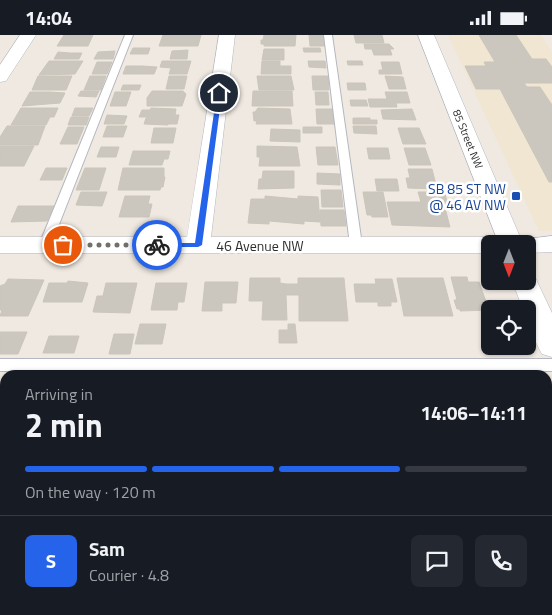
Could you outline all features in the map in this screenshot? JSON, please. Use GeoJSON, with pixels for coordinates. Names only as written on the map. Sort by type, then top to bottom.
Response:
{"type":"FeatureCollection","features":[{"type":"Feature","properties":{"kind":"street"},"geometry":{"type":"LineString","coordinates":[[0,77],[28,35]]}},
{"type":"Feature","properties":{"kind":"street"},"geometry":{"type":"LineString","coordinates":[[198,245],[227,35]]}},
{"type":"Feature","properties":{"kind":"street","name":"85 Street NW"},"geometry":{"type":"LineString","coordinates":[[426,35],[506,235]]}},
{"type":"Feature","properties":{"kind":"street"},"geometry":{"type":"LineString","coordinates":[[536,245],[552,244]]}},
{"type":"Feature","properties":{"kind":"street","name":"46 Avenue NW"},"geometry":{"type":"LineString","coordinates":[[0,245],[481,245]]}},
{"type":"Feature","properties":{"kind":"street"},"geometry":{"type":"LineString","coordinates":[[529,290],[552,346]]}},
{"type":"Feature","properties":{"kind":"lane"},"geometry":{"type":"LineString","coordinates":[[45,245],[129,35]]}},
{"type":"Feature","properties":{"kind":"lane"},"geometry":{"type":"LineString","coordinates":[[328,35],[356,245]]}},
{"type":"Feature","properties":{"kind":"lane"},"geometry":{"type":"LineString","coordinates":[[0,365],[552,365]]}},
{"type":"Feature","properties":{"kind":"shaded area"},"geometry":{"type":"Polygon","coordinates":[[[448,35],[541,35],[552,52],[552,231],[539,231],[448,35]]]}},
{"type":"Feature","properties":{"kind":"building"},"geometry":{"type":"Polygon","coordinates":[[[64,35],[93,35],[88,46],[57,46],[64,35]]]}},
{"type":"Feature","properties":{"kind":"building"},"geometry":{"type":"Polygon","coordinates":[[[163,35],[201,35],[198,46],[159,46],[163,35]]]}},
{"type":"Feature","properties":{"kind":"building"},"geometry":{"type":"Polygon","coordinates":[[[264,35],[296,35],[295,46],[264,46],[264,44],[261,44],[261,40],[263,40],[264,35]]]}},
{"type":"Feature","properties":{"kind":"building"},"geometry":{"type":"Polygon","coordinates":[[[309,35],[323,35],[325,46],[310,46],[309,35]]]}},
{"type":"Feature","properties":{"kind":"building"},"geometry":{"type":"Polygon","coordinates":[[[354,35],[382,35],[384,43],[356,43],[354,35]]]}},
{"type":"Feature","properties":{"kind":"building"},"geometry":{"type":"Polygon","coordinates":[[[479,35],[516,35],[532,59],[546,59],[552,67],[552,83],[524,83],[527,87],[540,87],[552,105],[552,182],[549,182],[500,89],[476,89],[465,66],[486,66],[484,62],[495,62],[479,35]]]}},
{"type":"Feature","properties":{"kind":"building"},"geometry":{"type":"Polygon","coordinates":[[[364,44],[389,44],[394,49],[390,49],[392,55],[374,55],[372,49],[365,49],[364,44]]]}},
{"type":"Feature","properties":{"kind":"building"},"geometry":{"type":"Polygon","coordinates":[[[133,48],[150,48],[148,54],[130,54],[133,48]]]}},
{"type":"Feature","properties":{"kind":"building"},"geometry":{"type":"Polygon","coordinates":[[[303,48],[320,48],[321,52],[304,52],[303,48]]]}},
{"type":"Feature","properties":{"kind":"building"},"geometry":{"type":"Polygon","coordinates":[[[264,49],[284,49],[284,60],[262,60],[264,49]]]}},
{"type":"Feature","properties":{"kind":"building"},"geometry":{"type":"Polygon","coordinates":[[[188,50],[187,59],[170,59],[172,51],[188,50]]]}},
{"type":"Feature","properties":{"kind":"building"},"geometry":{"type":"Polygon","coordinates":[[[115,51],[113,59],[94,59],[98,52],[115,51]]]}},
{"type":"Feature","properties":{"kind":"building"},"geometry":{"type":"Polygon","coordinates":[[[58,52],[82,53],[79,59],[54,59],[58,52]]]}},
{"type":"Feature","properties":{"kind":"building"},"geometry":{"type":"Polygon","coordinates":[[[49,61],[83,61],[75,74],[39,75],[49,61]]]}},
{"type":"Feature","properties":{"kind":"building"},"geometry":{"type":"Polygon","coordinates":[[[162,61],[191,61],[187,74],[169,74],[171,68],[160,67],[162,61]]]}},
{"type":"Feature","properties":{"kind":"building"},"geometry":{"type":"Polygon","coordinates":[[[262,61],[280,61],[280,66],[291,66],[291,74],[261,74],[262,61]]]}},
{"type":"Feature","properties":{"kind":"building"},"geometry":{"type":"Polygon","coordinates":[[[308,61],[325,61],[326,68],[309,67],[308,61]]]}},
{"type":"Feature","properties":{"kind":"building"},"geometry":{"type":"Polygon","coordinates":[[[347,61],[362,61],[363,65],[348,65],[347,61]]]}},
{"type":"Feature","properties":{"kind":"building"},"geometry":{"type":"Polygon","coordinates":[[[97,62],[112,62],[107,74],[92,74],[97,62]]]}},
{"type":"Feature","properties":{"kind":"building"},"geometry":{"type":"Polygon","coordinates":[[[381,62],[399,62],[402,74],[379,74],[379,70],[383,70],[381,62]]]}},
{"type":"Feature","properties":{"kind":"building"},"geometry":{"type":"Polygon","coordinates":[[[126,66],[157,67],[154,74],[123,74],[126,66]]]}},
{"type":"Feature","properties":{"kind":"building"},"geometry":{"type":"Polygon","coordinates":[[[38,76],[72,76],[66,90],[32,90],[38,76]]]}},
{"type":"Feature","properties":{"kind":"building"},"geometry":{"type":"Polygon","coordinates":[[[90,76],[106,76],[101,90],[84,90],[90,76]]]}},
{"type":"Feature","properties":{"kind":"building"},"geometry":{"type":"Polygon","coordinates":[[[169,76],[187,76],[184,89],[166,89],[169,76]]]}},
{"type":"Feature","properties":{"kind":"building"},"geometry":{"type":"Polygon","coordinates":[[[257,76],[291,76],[294,90],[259,90],[257,76]]]}},
{"type":"Feature","properties":{"kind":"building"},"geometry":{"type":"Polygon","coordinates":[[[312,76],[328,76],[329,90],[313,90],[312,76]]]}},
{"type":"Feature","properties":{"kind":"building"},"geometry":{"type":"Polygon","coordinates":[[[385,76],[403,77],[406,89],[389,89],[385,76]]]}},
{"type":"Feature","properties":{"kind":"building"},"geometry":{"type":"Polygon","coordinates":[[[347,83],[365,83],[366,90],[348,90],[347,83]]]}},
{"type":"Feature","properties":{"kind":"building"},"geometry":{"type":"Polygon","coordinates":[[[123,85],[141,85],[139,90],[121,90],[123,85]]]}},
{"type":"Feature","properties":{"kind":"building"},"geometry":{"type":"Polygon","coordinates":[[[81,91],[99,91],[96,97],[78,96],[81,91]]]}},
{"type":"Feature","properties":{"kind":"building"},"geometry":{"type":"Polygon","coordinates":[[[152,91],[183,91],[186,94],[182,106],[147,106],[147,98],[152,91]]]}},
{"type":"Feature","properties":{"kind":"building"},"geometry":{"type":"Polygon","coordinates":[[[253,91],[292,91],[293,106],[252,106],[253,91]]]}},
{"type":"Feature","properties":{"kind":"building"},"geometry":{"type":"Polygon","coordinates":[[[30,92],[65,93],[60,103],[22,106],[30,92]]]}},
{"type":"Feature","properties":{"kind":"building"},"geometry":{"type":"Polygon","coordinates":[[[115,92],[131,92],[126,106],[110,106],[115,92]]]}},
{"type":"Feature","properties":{"kind":"building"},"geometry":{"type":"Polygon","coordinates":[[[315,92],[328,92],[329,105],[316,105],[315,92]]]}},
{"type":"Feature","properties":{"kind":"building"},"geometry":{"type":"Polygon","coordinates":[[[385,92],[407,92],[410,103],[396,103],[397,107],[370,107],[368,99],[387,99],[385,92]]]}},
{"type":"Feature","properties":{"kind":"building"},"geometry":{"type":"Polygon","coordinates":[[[350,100],[366,100],[368,106],[351,106],[350,100]]]}},
{"type":"Feature","properties":{"kind":"building"},"geometry":{"type":"Polygon","coordinates":[[[21,108],[58,108],[54,117],[50,117],[46,125],[11,125],[21,108]]]}},
{"type":"Feature","properties":{"kind":"building"},"geometry":{"type":"Polygon","coordinates":[[[75,108],[93,108],[89,116],[72,116],[75,108]]]}},
{"type":"Feature","properties":{"kind":"building"},"geometry":{"type":"Polygon","coordinates":[[[151,108],[176,109],[175,115],[179,115],[177,124],[144,124],[146,118],[149,117],[139,117],[142,110],[150,110],[151,108]]]}},
{"type":"Feature","properties":{"kind":"building"},"geometry":{"type":"Polygon","coordinates":[[[258,108],[290,109],[292,124],[256,124],[257,121],[254,121],[253,112],[258,108]]]}},
{"type":"Feature","properties":{"kind":"building"},"geometry":{"type":"Polygon","coordinates":[[[316,109],[333,109],[335,124],[317,124],[316,109]]]}},
{"type":"Feature","properties":{"kind":"building"},"geometry":{"type":"Polygon","coordinates":[[[412,109],[416,120],[383,119],[381,110],[412,109]]]}},
{"type":"Feature","properties":{"kind":"building"},"geometry":{"type":"Polygon","coordinates":[[[107,115],[127,116],[124,124],[104,124],[107,115]]]}},
{"type":"Feature","properties":{"kind":"building"},"geometry":{"type":"Polygon","coordinates":[[[71,117],[89,117],[86,125],[68,125],[71,117]]]}},
{"type":"Feature","properties":{"kind":"building"},"geometry":{"type":"Polygon","coordinates":[[[353,118],[370,118],[370,120],[377,120],[377,124],[353,124],[353,118]]]}},
{"type":"Feature","properties":{"kind":"building"},"geometry":{"type":"Polygon","coordinates":[[[7,126],[45,126],[38,145],[0,145],[0,137],[7,126]]]}},
{"type":"Feature","properties":{"kind":"building"},"geometry":{"type":"Polygon","coordinates":[[[107,126],[127,126],[123,137],[103,137],[107,126]]]}},
{"type":"Feature","properties":{"kind":"building"},"geometry":{"type":"Polygon","coordinates":[[[353,126],[376,126],[377,134],[354,133],[353,126]]]}},
{"type":"Feature","properties":{"kind":"building"},"geometry":{"type":"Polygon","coordinates":[[[68,127],[84,127],[77,144],[60,144],[68,127]]]}},
{"type":"Feature","properties":{"kind":"building"},"geometry":{"type":"Polygon","coordinates":[[[303,127],[322,127],[322,133],[303,133],[303,127]]]}},
{"type":"Feature","properties":{"kind":"building"},"geometry":{"type":"Polygon","coordinates":[[[154,128],[176,128],[173,143],[151,143],[154,128]]]}},
{"type":"Feature","properties":{"kind":"building"},"geometry":{"type":"Polygon","coordinates":[[[398,128],[419,128],[426,144],[403,144],[398,128]]]}},
{"type":"Feature","properties":{"kind":"building"},"geometry":{"type":"Polygon","coordinates":[[[271,129],[300,130],[300,142],[270,141],[271,129]]]}},
{"type":"Feature","properties":{"kind":"building"},"geometry":{"type":"Polygon","coordinates":[[[0,146],[34,146],[24,166],[0,166],[0,146]]]}},
{"type":"Feature","properties":{"kind":"building"},"geometry":{"type":"Polygon","coordinates":[[[257,146],[297,147],[300,166],[259,166],[260,157],[257,157],[257,146]]]}},
{"type":"Feature","properties":{"kind":"building"},"geometry":{"type":"Polygon","coordinates":[[[101,147],[119,147],[116,157],[97,157],[101,147]]]}},
{"type":"Feature","properties":{"kind":"building"},"geometry":{"type":"Polygon","coordinates":[[[316,147],[335,147],[338,165],[318,165],[316,147]]]}},
{"type":"Feature","properties":{"kind":"building"},"geometry":{"type":"Polygon","coordinates":[[[367,148],[388,148],[390,159],[369,159],[367,148]]]}},
{"type":"Feature","properties":{"kind":"building"},"geometry":{"type":"Polygon","coordinates":[[[404,148],[425,148],[431,165],[409,165],[404,148]]]}},
{"type":"Feature","properties":{"kind":"building"},"geometry":{"type":"Polygon","coordinates":[[[133,151],[170,151],[168,159],[164,159],[162,165],[129,165],[133,151]]]}},
{"type":"Feature","properties":{"kind":"building"},"geometry":{"type":"Polygon","coordinates":[[[46,168],[67,168],[62,180],[40,180],[46,168]]]}},
{"type":"Feature","properties":{"kind":"building"},"geometry":{"type":"Polygon","coordinates":[[[85,168],[106,168],[99,190],[76,190],[85,168]]]}},
{"type":"Feature","properties":{"kind":"building"},"geometry":{"type":"Polygon","coordinates":[[[123,168],[164,168],[163,187],[160,190],[118,190],[123,168]]]}},
{"type":"Feature","properties":{"kind":"building"},"geometry":{"type":"Polygon","coordinates":[[[408,169],[432,169],[437,189],[408,188],[406,178],[410,178],[408,169]]]}},
{"type":"Feature","properties":{"kind":"building"},"geometry":{"type":"Polygon","coordinates":[[[263,171],[294,171],[294,188],[258,189],[259,179],[262,179],[263,171]]]}},
{"type":"Feature","properties":{"kind":"building"},"geometry":{"type":"Polygon","coordinates":[[[317,173],[340,174],[340,185],[317,184],[317,173]]]}},
{"type":"Feature","properties":{"kind":"building"},"geometry":{"type":"Polygon","coordinates":[[[375,179],[397,179],[399,191],[377,191],[375,179]]]}},
{"type":"Feature","properties":{"kind":"building"},"geometry":{"type":"Polygon","coordinates":[[[321,190],[341,190],[343,207],[322,207],[321,190]]]}},
{"type":"Feature","properties":{"kind":"building"},"geometry":{"type":"Polygon","coordinates":[[[81,192],[107,192],[102,206],[76,205],[81,192]]]}},
{"type":"Feature","properties":{"kind":"building"},"geometry":{"type":"Polygon","coordinates":[[[363,192],[383,192],[388,217],[372,217],[367,215],[363,192]]]}},
{"type":"Feature","properties":{"kind":"building"},"geometry":{"type":"Polygon","coordinates":[[[418,192],[440,192],[440,194],[445,194],[449,208],[445,208],[450,227],[392,225],[387,202],[421,202],[418,192]]]}},
{"type":"Feature","properties":{"kind":"building"},"geometry":{"type":"Polygon","coordinates":[[[125,196],[150,196],[148,204],[152,204],[149,217],[119,217],[125,196]]]}},
{"type":"Feature","properties":{"kind":"building"},"geometry":{"type":"Polygon","coordinates":[[[265,196],[298,199],[298,196],[318,197],[320,222],[304,221],[304,224],[269,221],[269,224],[248,223],[251,199],[265,199],[265,196]]]}},
{"type":"Feature","properties":{"kind":"building"},"geometry":{"type":"Polygon","coordinates":[[[18,206],[54,206],[47,221],[11,222],[18,206]]]}},
{"type":"Feature","properties":{"kind":"building"},"geometry":{"type":"Polygon","coordinates":[[[320,210],[344,210],[346,226],[321,226],[320,210]]]}},
{"type":"Feature","properties":{"kind":"building"},"geometry":{"type":"Polygon","coordinates":[[[451,277],[467,277],[468,282],[479,282],[485,300],[481,300],[481,310],[460,311],[460,309],[457,309],[454,300],[457,300],[451,277]]]}},
{"type":"Feature","properties":{"kind":"building"},"geometry":{"type":"Polygon","coordinates":[[[250,278],[280,278],[280,283],[298,284],[298,278],[344,278],[348,321],[299,321],[299,295],[286,295],[287,320],[262,320],[263,301],[249,301],[250,278]]]}},
{"type":"Feature","properties":{"kind":"building"},"geometry":{"type":"Polygon","coordinates":[[[397,278],[443,278],[453,316],[404,316],[397,278]]]}},
{"type":"Feature","properties":{"kind":"building"},"geometry":{"type":"Polygon","coordinates":[[[8,279],[44,280],[28,316],[0,316],[2,310],[0,310],[0,286],[5,284],[8,279]]]}},
{"type":"Feature","properties":{"kind":"building"},"geometry":{"type":"Polygon","coordinates":[[[375,279],[392,279],[397,302],[391,302],[391,306],[378,306],[378,302],[356,302],[354,284],[376,284],[375,279]]]}},
{"type":"Feature","properties":{"kind":"building"},"geometry":{"type":"Polygon","coordinates":[[[68,281],[88,283],[82,302],[43,302],[49,283],[67,283],[68,281]]]}},
{"type":"Feature","properties":{"kind":"building"},"geometry":{"type":"Polygon","coordinates":[[[205,282],[238,282],[236,303],[222,303],[222,311],[202,311],[205,282]]]}},
{"type":"Feature","properties":{"kind":"building"},"geometry":{"type":"Polygon","coordinates":[[[106,283],[137,283],[130,313],[93,312],[97,296],[103,296],[106,283]]]}},
{"type":"Feature","properties":{"kind":"building"},"geometry":{"type":"Polygon","coordinates":[[[156,283],[187,283],[184,302],[178,302],[177,310],[151,310],[156,283]]]}},
{"type":"Feature","properties":{"kind":"building"},"geometry":{"type":"Polygon","coordinates":[[[140,324],[166,324],[162,344],[135,344],[140,324]]]}},
{"type":"Feature","properties":{"kind":"building"},"geometry":{"type":"Polygon","coordinates":[[[288,324],[295,324],[297,343],[279,343],[279,330],[288,330],[288,324]]]}},
{"type":"Feature","properties":{"kind":"building"},"geometry":{"type":"Polygon","coordinates":[[[0,332],[27,332],[18,354],[0,354],[0,332]]]}},
{"type":"Feature","properties":{"kind":"building"},"geometry":{"type":"Polygon","coordinates":[[[114,334],[134,334],[130,354],[109,354],[114,334]]]}},
{"type":"Feature","properties":{"kind":"building"},"geometry":{"type":"Polygon","coordinates":[[[49,336],[79,336],[74,353],[43,353],[49,336]]]}},
{"type":"Feature","properties":{"kind":"way so far"},"geometry":{"type":"LineString","coordinates":[[63,245],[157,245]]}},
{"type":"Feature","properties":{"kind":"place","name":"SB 85 ST NW @ 46 AV NW"},"geometry":{"type":"Point","coordinates":[516,196]}},
{"type":"Feature","properties":{"kind":"route"},"geometry":{"type":"LineString","coordinates":[[157,245],[198,245],[219,93]]}}]}
